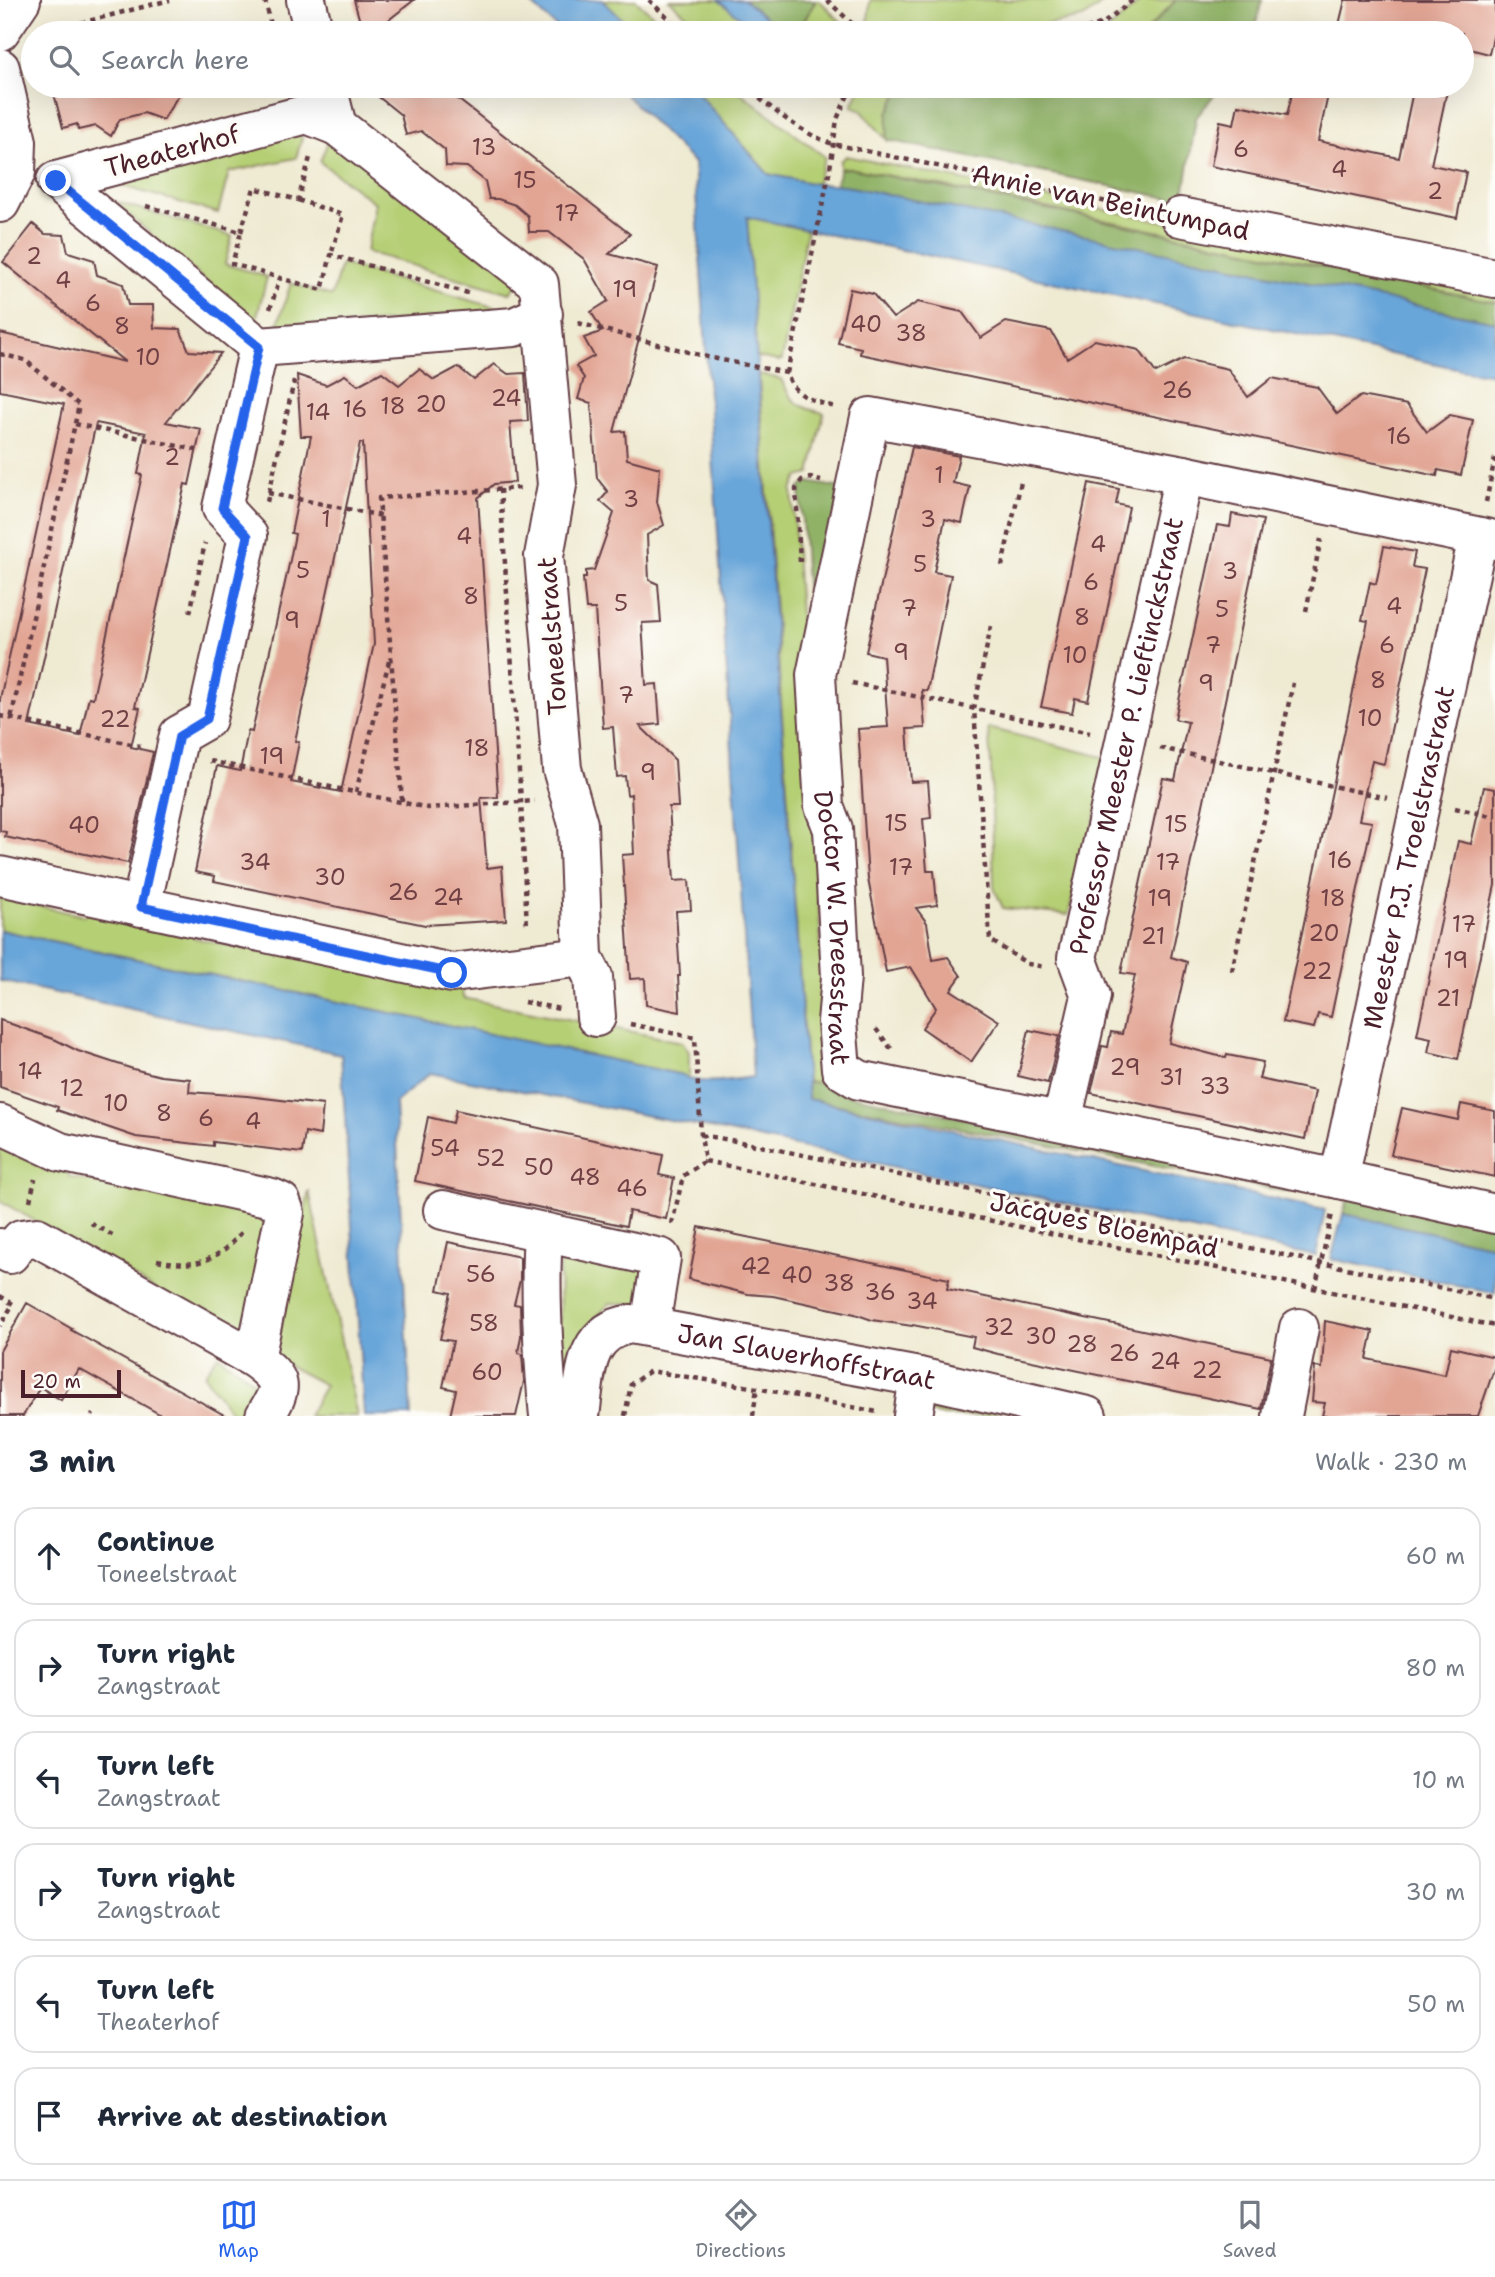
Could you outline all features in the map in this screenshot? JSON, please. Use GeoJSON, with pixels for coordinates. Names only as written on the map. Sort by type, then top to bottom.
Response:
{"type":"FeatureCollection","features":[{"type":"Feature","properties":{"kind":"street"},"geometry":{"type":"LineString","coordinates":[[0,31],[21,0]]}},
{"type":"Feature","properties":{"kind":"street"},"geometry":{"type":"LineString","coordinates":[[306,0],[311,21]]}},
{"type":"Feature","properties":{"kind":"street"},"geometry":{"type":"LineString","coordinates":[[0,68],[17,142],[5,180],[56,181]]}},
{"type":"Feature","properties":{"kind":"street"},"geometry":{"type":"LineString","coordinates":[[141,907],[179,736],[207,719],[248,536],[222,508],[259,347],[514,327],[543,314],[539,284],[329,110]]}},
{"type":"Feature","properties":{"kind":"street","name":"Theaterhof"},"geometry":{"type":"LineString","coordinates":[[56,181],[329,110]]}},
{"type":"Feature","properties":{"kind":"street","name":"Theaterhof"},"geometry":{"type":"LineString","coordinates":[[56,181],[259,347]]}},
{"type":"Feature","properties":{"kind":"street","name":"Annie van Beintumpad"},"geometry":{"type":"LineString","coordinates":[[1180,217],[1495,278]]}},
{"type":"Feature","properties":{"kind":"street","name":"Toneelstraat"},"geometry":{"type":"LineString","coordinates":[[543,314],[557,485],[544,556],[562,769],[578,824],[583,957],[593,977],[596,1017]]}},
{"type":"Feature","properties":{"kind":"street"},"geometry":{"type":"LineString","coordinates":[[870,417],[1184,475],[1486,538]]}},
{"type":"Feature","properties":{"kind":"street","name":"Doctor W. Dreesstraat"},"geometry":{"type":"LineString","coordinates":[[870,417],[816,675],[824,806],[833,829],[841,977],[836,1022],[841,1069],[859,1080],[1062,1121],[1336,1194],[1495,1214]]}},
{"type":"Feature","properties":{"kind":"street","name":"Professor Meester P. Lieftinckstraat"},"geometry":{"type":"LineString","coordinates":[[1062,1121],[1091,996],[1077,958],[1184,475]]}},
{"type":"Feature","properties":{"kind":"street","name":"Meester P.J. Troelstrastraat"},"geometry":{"type":"LineString","coordinates":[[1336,1194],[1422,801],[1486,538]]}},
{"type":"Feature","properties":{"kind":"street"},"geometry":{"type":"LineString","coordinates":[[0,877],[452,973],[583,957]]}},
{"type":"Feature","properties":{"kind":"street"},"geometry":{"type":"LineString","coordinates":[[0,1124],[60,1152],[266,1196],[281,1202],[285,1213],[255,1359]]}},
{"type":"Feature","properties":{"kind":"street"},"geometry":{"type":"LineString","coordinates":[[443,1210],[662,1258]]}},
{"type":"Feature","properties":{"kind":"street"},"geometry":{"type":"LineString","coordinates":[[543,1233],[542,1349],[549,1416]]}},
{"type":"Feature","properties":{"kind":"street"},"geometry":{"type":"LineString","coordinates":[[8,1253],[37,1237],[255,1359],[273,1373],[278,1384],[277,1396],[265,1416]]}},
{"type":"Feature","properties":{"kind":"street","name":"Jan Slauerhoffstraat"},"geometry":{"type":"LineString","coordinates":[[650,1327],[662,1258]]}},
{"type":"Feature","properties":{"kind":"street","name":"Jan Slauerhoffstraat"},"geometry":{"type":"LineString","coordinates":[[580,1416],[589,1359],[595,1344],[605,1332],[631,1324],[919,1377],[1087,1416]]}},
{"type":"Feature","properties":{"kind":"street"},"geometry":{"type":"LineString","coordinates":[[1282,1416],[1299,1328]]}},
{"type":"Feature","properties":{"kind":"street"},"geometry":{"type":"LineString","coordinates":[[900,1415],[919,1377]]}},
{"type":"Feature","properties":{"kind":"path"},"geometry":{"type":"LineString","coordinates":[[84,21],[170,0]]}},
{"type":"Feature","properties":{"kind":"path"},"geometry":{"type":"LineString","coordinates":[[265,0],[271,21]]}},
{"type":"Feature","properties":{"kind":"path"},"geometry":{"type":"LineString","coordinates":[[649,0],[671,21]]}},
{"type":"Feature","properties":{"kind":"path"},"geometry":{"type":"LineString","coordinates":[[827,0],[849,21]]}},
{"type":"Feature","properties":{"kind":"path"},"geometry":{"type":"LineString","coordinates":[[1106,21],[1133,0]]}},
{"type":"Feature","properties":{"kind":"path","name":"Annie van Beintumpad"},"geometry":{"type":"LineString","coordinates":[[759,98],[792,124],[832,144],[1180,217]]}},
{"type":"Feature","properties":{"kind":"path"},"geometry":{"type":"LineString","coordinates":[[847,98],[837,119],[830,169],[787,373],[797,392],[807,398],[870,417]]}},
{"type":"Feature","properties":{"kind":"path"},"geometry":{"type":"LineString","coordinates":[[298,200],[329,110]]}},
{"type":"Feature","properties":{"kind":"path"},"geometry":{"type":"LineString","coordinates":[[254,188],[343,215],[321,290],[232,264],[241,232],[254,188]]}},
{"type":"Feature","properties":{"kind":"path"},"geometry":{"type":"LineString","coordinates":[[135,203],[241,232]]}},
{"type":"Feature","properties":{"kind":"path"},"geometry":{"type":"LineString","coordinates":[[331,255],[477,296]]}},
{"type":"Feature","properties":{"kind":"path"},"geometry":{"type":"LineString","coordinates":[[259,347],[280,278]]}},
{"type":"Feature","properties":{"kind":"path"},"geometry":{"type":"LineString","coordinates":[[543,314],[707,357],[787,373]]}},
{"type":"Feature","properties":{"kind":"path"},"geometry":{"type":"LineString","coordinates":[[248,536],[264,516],[303,343]]}},
{"type":"Feature","properties":{"kind":"path"},"geometry":{"type":"LineString","coordinates":[[0,354],[25,360],[79,405],[11,719]]}},
{"type":"Feature","properties":{"kind":"path"},"geometry":{"type":"LineString","coordinates":[[75,424],[230,470],[269,493],[382,516]]}},
{"type":"Feature","properties":{"kind":"path"},"geometry":{"type":"LineString","coordinates":[[1002,566],[1028,446]]}},
{"type":"Feature","properties":{"kind":"path"},"geometry":{"type":"LineString","coordinates":[[1486,538],[1495,458]]}},
{"type":"Feature","properties":{"kind":"path"},"geometry":{"type":"LineString","coordinates":[[402,801],[379,498],[557,485]]}},
{"type":"Feature","properties":{"kind":"path"},"geometry":{"type":"LineString","coordinates":[[500,489],[522,802],[528,963]]}},
{"type":"Feature","properties":{"kind":"path"},"geometry":{"type":"LineString","coordinates":[[1306,611],[1328,505]]}},
{"type":"Feature","properties":{"kind":"path"},"geometry":{"type":"LineString","coordinates":[[991,626],[974,709],[990,940],[1028,964],[1083,975]]}},
{"type":"Feature","properties":{"kind":"path"},"geometry":{"type":"LineString","coordinates":[[356,792],[391,653]]}},
{"type":"Feature","properties":{"kind":"path"},"geometry":{"type":"LineString","coordinates":[[1232,971],[1293,683]]}},
{"type":"Feature","properties":{"kind":"path"},"geometry":{"type":"LineString","coordinates":[[0,716],[428,808],[570,798]]}},
{"type":"Feature","properties":{"kind":"path"},"geometry":{"type":"LineString","coordinates":[[871,1021],[892,1050]]}},
{"type":"Feature","properties":{"kind":"path"},"geometry":{"type":"LineString","coordinates":[[662,1258],[683,1176],[705,1161],[696,1075]]}},
{"type":"Feature","properties":{"kind":"path"},"geometry":{"type":"LineString","coordinates":[[701,1133],[1495,1299]]}},
{"type":"Feature","properties":{"kind":"path"},"geometry":{"type":"LineString","coordinates":[[8,1253],[43,1143]]}},
{"type":"Feature","properties":{"kind":"path","name":"Jacques Bloempad"},"geometry":{"type":"LineString","coordinates":[[705,1161],[1495,1326]]}},
{"type":"Feature","properties":{"kind":"path"},"geometry":{"type":"LineString","coordinates":[[1315,1289],[1336,1194]]}},
{"type":"Feature","properties":{"kind":"path"},"geometry":{"type":"LineString","coordinates":[[151,1259],[178,1264],[198,1264],[214,1257],[245,1229],[266,1196]]}},
{"type":"Feature","properties":{"kind":"path"},"geometry":{"type":"LineString","coordinates":[[90,1222],[105,1229],[120,1241]]}},
{"type":"Feature","properties":{"kind":"path"},"geometry":{"type":"LineString","coordinates":[[0,1296],[13,1304],[0,1326]]}},
{"type":"Feature","properties":{"kind":"path"},"geometry":{"type":"LineString","coordinates":[[625,1416],[631,1384],[650,1371],[900,1415]]}},
{"type":"Feature","properties":{"kind":"path"},"geometry":{"type":"LineString","coordinates":[[753,1416],[757,1388]]}},
{"type":"Feature","properties":{"kind":"green space"},"geometry":{"type":"Polygon","coordinates":[[[602,0],[636,0],[659,21],[624,21],[602,0]]]}},
{"type":"Feature","properties":{"kind":"green space"},"geometry":{"type":"Polygon","coordinates":[[[669,0],[718,0],[745,21],[693,21],[669,0]]]}},
{"type":"Feature","properties":{"kind":"green space"},"geometry":{"type":"Polygon","coordinates":[[[744,0],[816,0],[804,21],[770,21],[744,0]]]}},
{"type":"Feature","properties":{"kind":"green space"},"geometry":{"type":"Polygon","coordinates":[[[816,0],[819,0],[840,21],[804,21],[816,0]]]}},
{"type":"Feature","properties":{"kind":"green space"},"geometry":{"type":"Polygon","coordinates":[[[870,0],[1107,0],[1083,18],[1066,21],[868,21],[870,0]]]}},
{"type":"Feature","properties":{"kind":"green space"},"geometry":{"type":"Polygon","coordinates":[[[1142,0],[1176,0],[1156,21],[1118,21],[1142,0]]]}},
{"type":"Feature","properties":{"kind":"green space"},"geometry":{"type":"Polygon","coordinates":[[[1176,0],[1262,0],[1257,21],[1156,21],[1176,0]]]}},
{"type":"Feature","properties":{"kind":"green space"},"geometry":{"type":"Polygon","coordinates":[[[702,98],[748,98],[825,157],[816,184],[768,174],[702,98]]]}},
{"type":"Feature","properties":{"kind":"green space"},"geometry":{"type":"Polygon","coordinates":[[[856,98],[896,98],[888,113],[887,140],[860,109],[852,106],[856,98]]]}},
{"type":"Feature","properties":{"kind":"green space"},"geometry":{"type":"Polygon","coordinates":[[[896,98],[1212,98],[1196,118],[1183,201],[887,140],[888,113],[896,98]]]}},
{"type":"Feature","properties":{"kind":"green space"},"geometry":{"type":"Polygon","coordinates":[[[299,130],[302,138],[296,158],[229,172],[218,213],[115,184],[299,130]]]}},
{"type":"Feature","properties":{"kind":"green space"},"geometry":{"type":"Polygon","coordinates":[[[330,136],[519,282],[510,293],[366,252],[375,203],[320,162],[330,136]]]}},
{"type":"Feature","properties":{"kind":"green space"},"geometry":{"type":"Polygon","coordinates":[[[846,156],[1495,290],[1495,302],[932,184],[849,168],[840,169],[840,161],[846,156]]]}},
{"type":"Feature","properties":{"kind":"green space"},"geometry":{"type":"Polygon","coordinates":[[[849,168],[1495,302],[1495,322],[836,184],[840,169],[849,168]]]}},
{"type":"Feature","properties":{"kind":"green space"},"geometry":{"type":"Polygon","coordinates":[[[113,201],[232,236],[225,264],[267,277],[255,324],[113,201]]]}},
{"type":"Feature","properties":{"kind":"green space"},"geometry":{"type":"Polygon","coordinates":[[[747,217],[807,230],[782,360],[778,361],[757,357],[747,217]]]}},
{"type":"Feature","properties":{"kind":"green space"},"geometry":{"type":"Polygon","coordinates":[[[341,264],[508,311],[285,331],[278,323],[291,283],[332,296],[341,264]]]}},
{"type":"Feature","properties":{"kind":"green space"},"geometry":{"type":"Polygon","coordinates":[[[759,374],[781,379],[797,403],[824,413],[810,474],[798,477],[792,490],[830,1084],[807,1082],[759,374]]]}},
{"type":"Feature","properties":{"kind":"green space"},"geometry":{"type":"Polygon","coordinates":[[[808,482],[847,489],[810,645],[800,488],[808,482]]]}},
{"type":"Feature","properties":{"kind":"green space"},"geometry":{"type":"Polygon","coordinates":[[[988,728],[1111,759],[1068,915],[1003,908],[994,888],[988,728]]]}},
{"type":"Feature","properties":{"kind":"green space"},"geometry":{"type":"Polygon","coordinates":[[[0,897],[84,916],[89,906],[193,928],[194,938],[280,956],[287,948],[462,988],[463,998],[682,1042],[689,1052],[689,1080],[683,1075],[0,930],[0,897]]]}},
{"type":"Feature","properties":{"kind":"green space"},"geometry":{"type":"Polygon","coordinates":[[[807,1082],[830,1084],[834,1090],[848,1095],[1290,1183],[1289,1192],[808,1099],[807,1082]]]}},
{"type":"Feature","properties":{"kind":"green space"},"geometry":{"type":"Polygon","coordinates":[[[0,1137],[13,1143],[12,1154],[68,1167],[69,1177],[214,1207],[216,1200],[272,1214],[252,1329],[234,1334],[0,1201],[0,1137]]]}},
{"type":"Feature","properties":{"kind":"green space"},"geometry":{"type":"Polygon","coordinates":[[[309,1191],[357,1416],[308,1416],[325,1385],[283,1363],[275,1353],[309,1191]]]}},
{"type":"Feature","properties":{"kind":"green space"},"geometry":{"type":"Polygon","coordinates":[[[1350,1193],[1495,1225],[1495,1246],[1343,1214],[1350,1193]]]}},
{"type":"Feature","properties":{"kind":"green space"},"geometry":{"type":"Polygon","coordinates":[[[559,1247],[653,1265],[644,1304],[610,1303],[585,1329],[561,1416],[559,1247]]]}},
{"type":"Feature","properties":{"kind":"green space"},"geometry":{"type":"Polygon","coordinates":[[[218,1355],[260,1386],[244,1416],[234,1416],[204,1375],[218,1355]]]}},
{"type":"Feature","properties":{"kind":"green space"},"geometry":{"type":"Polygon","coordinates":[[[935,1397],[1013,1416],[945,1416],[930,1413],[935,1397]]]}},
{"type":"Feature","properties":{"kind":"water"},"geometry":{"type":"Polygon","coordinates":[[[527,0],[602,0],[624,21],[550,21],[527,0]]]}},
{"type":"Feature","properties":{"kind":"water"},"geometry":{"type":"Polygon","coordinates":[[[718,0],[744,0],[770,21],[745,21],[718,0]]]}},
{"type":"Feature","properties":{"kind":"water"},"geometry":{"type":"Polygon","coordinates":[[[629,98],[702,98],[768,174],[816,184],[836,184],[1495,322],[1495,374],[1465,370],[747,217],[808,1099],[1325,1210],[1316,1256],[710,1128],[430,1073],[395,1103],[411,1416],[364,1416],[341,1054],[0,981],[0,930],[683,1075],[697,1081],[753,1077],[694,163],[629,98]]]}},
{"type":"Feature","properties":{"kind":"water"},"geometry":{"type":"Polygon","coordinates":[[[1343,1214],[1495,1246],[1495,1293],[1331,1259],[1343,1214]]]}},
{"type":"Feature","properties":{"kind":"building"},"geometry":{"type":"Polygon","coordinates":[[[354,0],[414,0],[387,21],[360,21],[354,0]]]}},
{"type":"Feature","properties":{"kind":"building"},"geometry":{"type":"Polygon","coordinates":[[[1345,0],[1495,0],[1495,29],[1489,54],[1474,50],[1474,21],[1340,21],[1345,0]]]}},
{"type":"Feature","properties":{"kind":"building"},"geometry":{"type":"Polygon","coordinates":[[[55,98],[177,98],[163,120],[144,113],[120,119],[111,136],[96,126],[78,130],[77,124],[63,128],[55,98]]]}},
{"type":"Feature","properties":{"kind":"building"},"geometry":{"type":"Polygon","coordinates":[[[380,98],[456,98],[630,234],[609,254],[658,267],[614,432],[625,431],[627,459],[660,468],[657,502],[664,525],[647,535],[649,580],[658,584],[661,622],[642,623],[646,685],[657,684],[660,724],[640,726],[675,760],[678,807],[669,807],[674,881],[689,880],[691,910],[676,911],[680,1012],[646,1005],[645,978],[630,979],[622,855],[634,854],[631,794],[627,795],[625,776],[617,777],[613,727],[603,728],[595,609],[586,609],[583,578],[586,578],[586,571],[594,570],[614,513],[600,501],[608,492],[597,478],[591,403],[578,399],[584,378],[576,366],[594,356],[584,338],[603,331],[591,312],[608,301],[584,259],[549,232],[529,232],[528,216],[515,205],[489,199],[485,181],[467,167],[446,166],[445,150],[421,131],[406,135],[401,115],[380,98]]]}},
{"type":"Feature","properties":{"kind":"building"},"geometry":{"type":"Polygon","coordinates":[[[1291,98],[1327,98],[1318,141],[1399,158],[1412,98],[1445,98],[1431,165],[1466,172],[1457,218],[1211,166],[1220,121],[1234,124],[1238,105],[1287,115],[1291,98]]]}},
{"type":"Feature","properties":{"kind":"building"},"geometry":{"type":"Polygon","coordinates":[[[33,224],[45,234],[64,235],[68,252],[94,260],[97,275],[123,284],[128,305],[153,305],[154,328],[180,329],[189,351],[221,353],[166,422],[201,429],[189,485],[185,484],[135,707],[140,708],[131,747],[153,752],[128,863],[5,837],[6,832],[0,831],[0,699],[64,404],[0,391],[0,333],[125,362],[3,262],[33,224]],[[96,423],[29,725],[80,736],[89,697],[93,698],[142,475],[138,474],[146,433],[96,423]]]}},
{"type":"Feature","properties":{"kind":"building"},"geometry":{"type":"Polygon","coordinates":[[[850,289],[873,294],[893,318],[918,302],[962,312],[981,338],[1006,322],[1051,331],[1067,358],[1095,340],[1139,350],[1156,373],[1184,359],[1228,369],[1248,397],[1272,378],[1317,387],[1337,414],[1361,396],[1407,405],[1427,432],[1450,415],[1473,420],[1461,475],[1438,470],[1437,476],[860,354],[861,348],[838,343],[850,289]]]}},
{"type":"Feature","properties":{"kind":"building"},"geometry":{"type":"Polygon","coordinates":[[[494,364],[508,374],[525,373],[528,421],[510,422],[515,482],[494,484],[478,498],[498,797],[481,798],[487,868],[502,866],[506,920],[425,925],[214,881],[215,876],[195,872],[217,766],[240,771],[248,731],[252,732],[290,560],[295,534],[291,533],[311,436],[301,436],[297,375],[326,385],[345,375],[358,385],[382,372],[399,385],[419,369],[434,380],[458,367],[474,380],[494,364]],[[360,443],[295,741],[299,742],[291,782],[341,792],[374,644],[363,443],[360,443]]]}},
{"type":"Feature","properties":{"kind":"building"},"geometry":{"type":"Polygon","coordinates":[[[912,447],[959,456],[953,483],[970,487],[962,523],[945,519],[934,572],[951,575],[927,691],[922,690],[925,728],[907,729],[911,782],[928,781],[931,818],[923,819],[927,871],[934,871],[937,905],[916,908],[927,923],[933,960],[948,957],[961,976],[951,990],[999,1021],[971,1062],[922,1028],[936,1008],[911,967],[886,972],[868,879],[858,729],[888,727],[883,656],[866,652],[912,447]]]}},
{"type":"Feature","properties":{"kind":"building"},"geometry":{"type":"Polygon","coordinates":[[[1089,483],[1119,489],[1116,504],[1129,507],[1088,701],[1075,698],[1072,713],[1041,707],[1089,483]]]}},
{"type":"Feature","properties":{"kind":"building"},"geometry":{"type":"Polygon","coordinates":[[[1232,514],[1263,520],[1171,957],[1187,962],[1169,1043],[1226,1058],[1227,1055],[1263,1062],[1259,1079],[1315,1091],[1305,1139],[1091,1093],[1102,1046],[1108,1047],[1111,1032],[1122,1034],[1135,975],[1121,973],[1163,778],[1175,780],[1188,722],[1175,719],[1217,525],[1230,527],[1232,514]]]}},
{"type":"Feature","properties":{"kind":"building"},"geometry":{"type":"Polygon","coordinates":[[[1384,546],[1415,552],[1412,567],[1425,569],[1384,764],[1372,761],[1359,820],[1372,822],[1331,1017],[1318,1014],[1314,1028],[1283,1022],[1368,621],[1362,620],[1370,582],[1376,584],[1384,546]]]}},
{"type":"Feature","properties":{"kind":"building"},"geometry":{"type":"Polygon","coordinates":[[[1484,787],[1495,789],[1495,885],[1458,1059],[1428,1052],[1431,1038],[1417,1035],[1458,841],[1471,844],[1484,787]]]}},
{"type":"Feature","properties":{"kind":"building"},"geometry":{"type":"Polygon","coordinates":[[[0,1020],[78,1051],[133,1069],[190,1079],[189,1092],[323,1105],[320,1135],[305,1132],[302,1153],[213,1142],[213,1146],[136,1137],[57,1110],[58,1107],[0,1087],[0,1020]]]}},
{"type":"Feature","properties":{"kind":"building"},"geometry":{"type":"Polygon","coordinates":[[[1029,1030],[1059,1036],[1048,1083],[1018,1076],[1029,1030]]]}},
{"type":"Feature","properties":{"kind":"building"},"geometry":{"type":"Polygon","coordinates":[[[1461,1104],[1495,1111],[1495,1177],[1391,1155],[1402,1108],[1458,1120],[1461,1104]]]}},
{"type":"Feature","properties":{"kind":"building"},"geometry":{"type":"Polygon","coordinates":[[[456,1110],[663,1155],[659,1175],[674,1178],[666,1219],[629,1211],[626,1226],[415,1181],[428,1117],[453,1123],[456,1110]]]}},
{"type":"Feature","properties":{"kind":"building"},"geometry":{"type":"Polygon","coordinates":[[[699,1227],[949,1279],[947,1289],[1271,1357],[1261,1409],[998,1354],[972,1347],[974,1337],[872,1320],[855,1314],[773,1296],[748,1294],[689,1279],[699,1227]]]}},
{"type":"Feature","properties":{"kind":"building"},"geometry":{"type":"Polygon","coordinates":[[[448,1242],[520,1257],[520,1280],[514,1304],[520,1305],[521,1336],[518,1353],[522,1354],[524,1381],[516,1416],[450,1416],[456,1390],[443,1387],[453,1341],[440,1339],[451,1293],[438,1290],[448,1242]]]}},
{"type":"Feature","properties":{"kind":"building"},"geometry":{"type":"Polygon","coordinates":[[[27,1303],[226,1416],[163,1416],[79,1369],[61,1400],[40,1387],[23,1416],[0,1416],[0,1351],[27,1303]]]}},
{"type":"Feature","properties":{"kind":"building"},"geometry":{"type":"Polygon","coordinates":[[[1325,1321],[1373,1331],[1367,1359],[1445,1375],[1451,1347],[1495,1357],[1495,1366],[1478,1416],[1322,1416],[1325,1403],[1312,1402],[1315,1367],[1322,1368],[1325,1321]]]}},
{"type":"Feature","properties":{"kind":"route"},"geometry":{"type":"LineString","coordinates":[[56,181],[259,347],[222,508],[248,536],[207,719],[179,736],[141,907],[452,973]]}}]}
